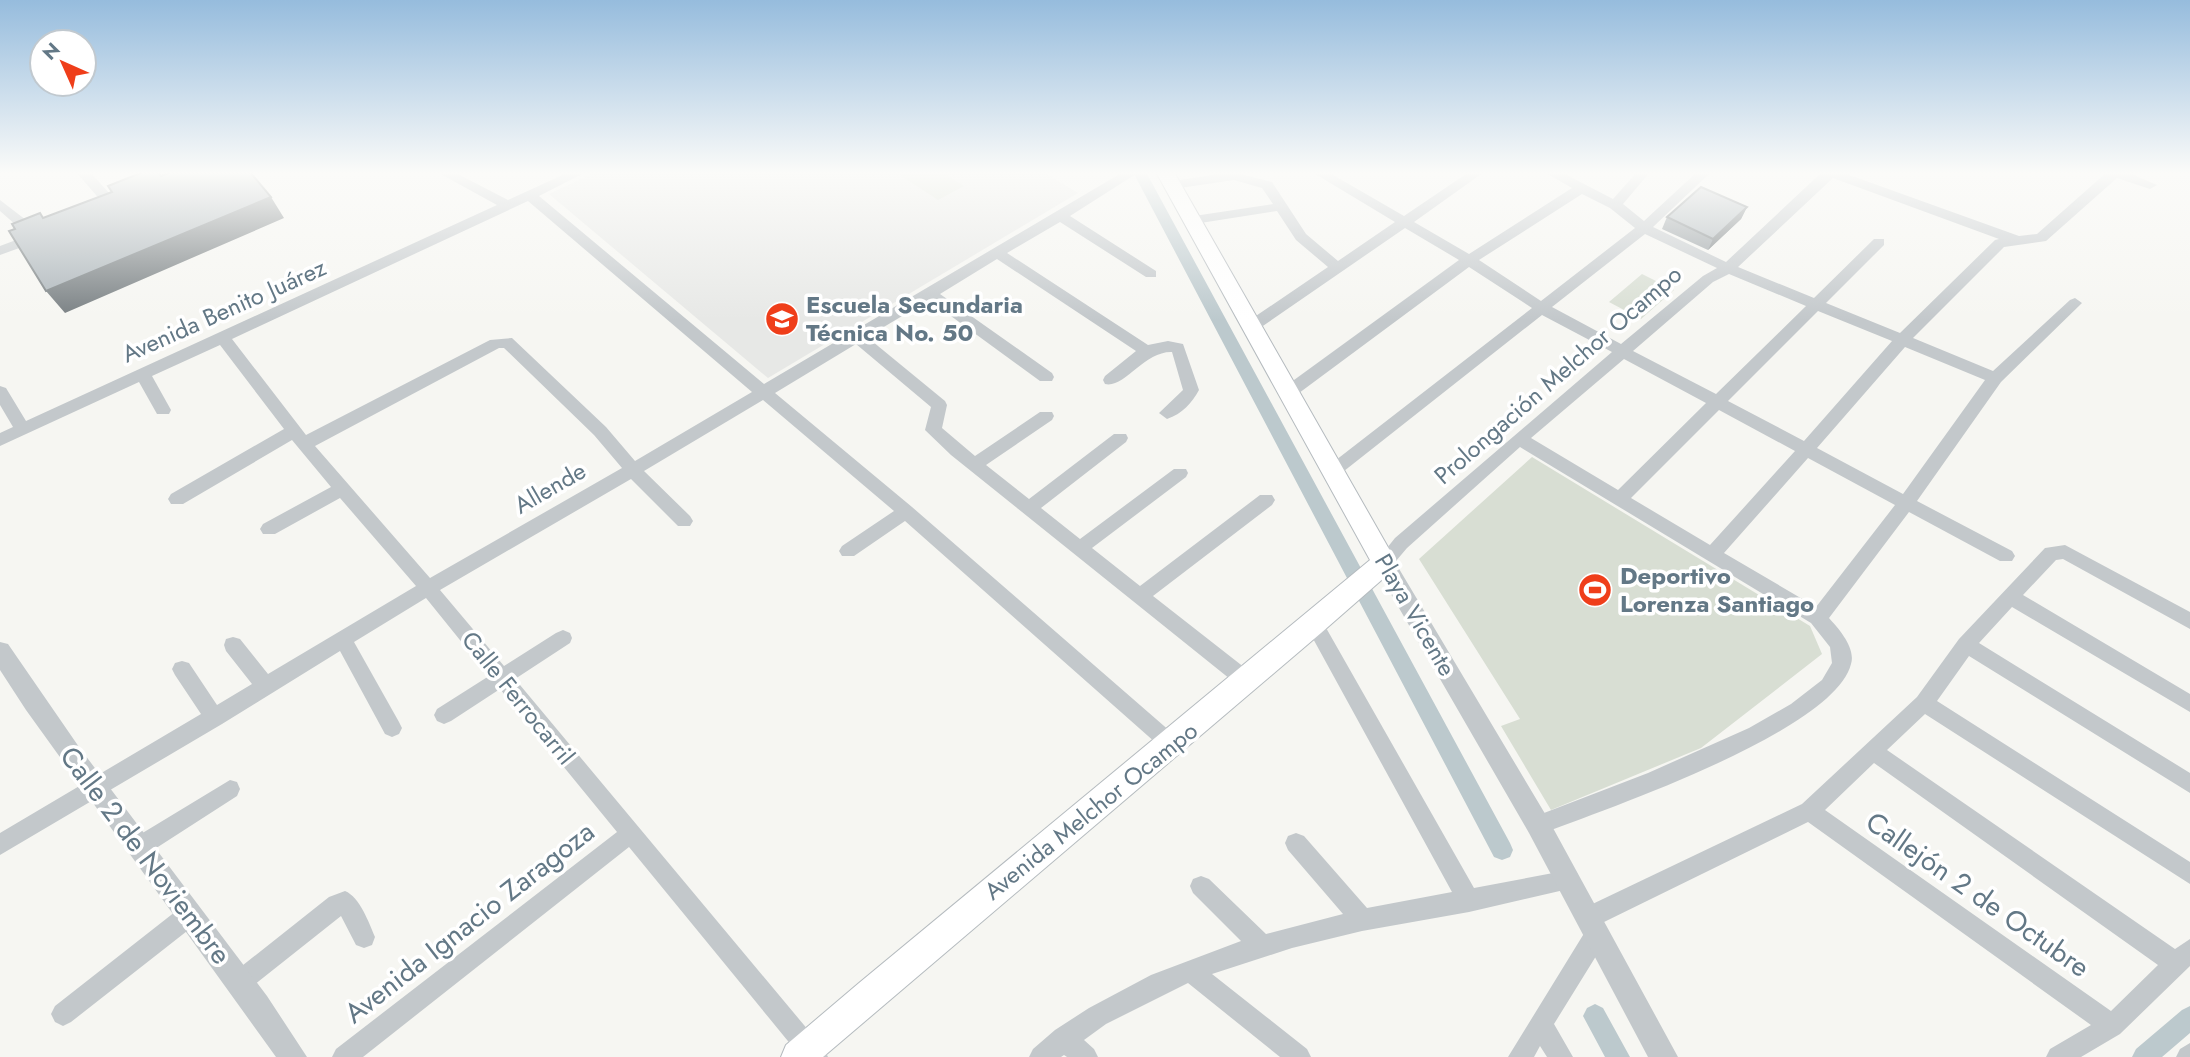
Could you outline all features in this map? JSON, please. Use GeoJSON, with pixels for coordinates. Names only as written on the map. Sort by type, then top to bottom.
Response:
{"type":"FeatureCollection","features":[{"type":"Feature","properties":{"kind":"main road","name":"Playa Vicente"},"geometry":{"type":"LineString","coordinates":[[1195,221],[1334,471],[1367,578]]}},
{"type":"Feature","properties":{"kind":"main road","name":"Avenida Melchor Ocampo"},"geometry":{"type":"LineString","coordinates":[[807,1054],[900,967],[1172,745],[1367,578]]}},
{"type":"Feature","properties":{"kind":"street"},"geometry":{"type":"LineString","coordinates":[[20,221],[30,230]]}},
{"type":"Feature","properties":{"kind":"street","name":"Avenida Benito Juárez"},"geometry":{"type":"LineString","coordinates":[[0,440],[475,221]]}},
{"type":"Feature","properties":{"kind":"street"},"geometry":{"type":"LineString","coordinates":[[560,221],[906,512],[1172,745]]}},
{"type":"Feature","properties":{"kind":"street","name":"Allende"},"geometry":{"type":"LineString","coordinates":[[0,845],[215,718],[428,587],[633,470],[1049,221]]}},
{"type":"Feature","properties":{"kind":"street"},"geometry":{"type":"LineString","coordinates":[[1069,221],[1151,274]]}},
{"type":"Feature","properties":{"kind":"street"},"geometry":{"type":"LineString","coordinates":[[1290,221],[1301,237],[1337,267]]}},
{"type":"Feature","properties":{"kind":"street"},"geometry":{"type":"LineString","coordinates":[[1289,392],[1469,260],[1529,221]]}},
{"type":"Feature","properties":{"kind":"street"},"geometry":{"type":"LineString","coordinates":[[1636,221],[1644,228],[1728,268],[1995,378]]}},
{"type":"Feature","properties":{"kind":"street"},"geometry":{"type":"LineString","coordinates":[[1334,471],[1651,221]]}},
{"type":"Feature","properties":{"kind":"street"},"geometry":{"type":"LineString","coordinates":[[1367,578],[1409,548],[1523,442],[1716,282],[1778,221]]}},
{"type":"Feature","properties":{"kind":"street"},"geometry":{"type":"LineString","coordinates":[[1964,221],[2019,241]]}},
{"type":"Feature","properties":{"kind":"street"},"geometry":{"type":"LineString","coordinates":[[1712,555],[1902,340],[2000,243],[2041,238],[2060,221]]}},
{"type":"Feature","properties":{"kind":"street"},"geometry":{"type":"LineString","coordinates":[[1252,326],[1403,222],[1469,260],[1543,309],[2006,556]]}},
{"type":"Feature","properties":{"kind":"street"},"geometry":{"type":"LineString","coordinates":[[0,242],[30,230],[51,227],[0,251]]}},
{"type":"Feature","properties":{"kind":"street"},"geometry":{"type":"LineString","coordinates":[[1619,499],[1818,306],[1880,242]]}},
{"type":"Feature","properties":{"kind":"street"},"geometry":{"type":"LineString","coordinates":[[996,253],[1146,352]]}},
{"type":"Feature","properties":{"kind":"street"},"geometry":{"type":"LineString","coordinates":[[929,293],[1046,377]]}},
{"type":"Feature","properties":{"kind":"street"},"geometry":{"type":"LineString","coordinates":[[1818,618],[1906,503],[1995,378],[2075,303]]}},
{"type":"Feature","properties":{"kind":"street","name":"Calle Ferrocarril"},"geometry":{"type":"LineString","coordinates":[[222,337],[299,437],[428,587],[807,1054]]}},
{"type":"Feature","properties":{"kind":"street"},"geometry":{"type":"LineString","coordinates":[[857,337],[939,405],[933,430],[1247,681]]}},
{"type":"Feature","properties":{"kind":"street"},"geometry":{"type":"LineString","coordinates":[[177,499],[299,437],[495,344],[507,342],[600,431],[633,470],[684,521]]}},
{"type":"Feature","properties":{"kind":"street"},"geometry":{"type":"LineString","coordinates":[[1111,380],[1146,352],[1167,344],[1178,348],[1191,390],[1186,399],[1167,413]]}},
{"type":"Feature","properties":{"kind":"street"},"geometry":{"type":"LineString","coordinates":[[142,373],[163,410]]}},
{"type":"Feature","properties":{"kind":"street"},"geometry":{"type":"LineString","coordinates":[[0,392],[23,429]]}},
{"type":"Feature","properties":{"kind":"street"},"geometry":{"type":"LineString","coordinates":[[974,465],[1046,416]]}},
{"type":"Feature","properties":{"kind":"street"},"geometry":{"type":"LineString","coordinates":[[1029,508],[1121,438]]}},
{"type":"Feature","properties":{"kind":"street"},"geometry":{"type":"LineString","coordinates":[[1523,442],[1818,618],[1841,651],[1842,664],[1837,677],[1819,694],[1770,726],[1710,757],[1538,825]]}},
{"type":"Feature","properties":{"kind":"street"},"geometry":{"type":"LineString","coordinates":[[1080,548],[1180,473]]}},
{"type":"Feature","properties":{"kind":"street"},"geometry":{"type":"LineString","coordinates":[[269,530],[344,488]]}},
{"type":"Feature","properties":{"kind":"street"},"geometry":{"type":"LineString","coordinates":[[1141,596],[1266,500]]}},
{"type":"Feature","properties":{"kind":"street"},"geometry":{"type":"LineString","coordinates":[[848,551],[906,512]]}},
{"type":"Feature","properties":{"kind":"street"},"geometry":{"type":"LineString","coordinates":[[1520,1057],[1594,925],[1809,811],[1875,753],[1924,703],[1966,645],[2051,554],[2065,552],[2190,621]]}},
{"type":"Feature","properties":{"kind":"street","name":"Playa Vicente"},"geometry":{"type":"LineString","coordinates":[[1367,578],[1538,825],[1664,1057]]}},
{"type":"Feature","properties":{"kind":"street"},"geometry":{"type":"LineString","coordinates":[[2012,598],[2190,704]]}},
{"type":"Feature","properties":{"kind":"street"},"geometry":{"type":"LineString","coordinates":[[1314,624],[1469,901]]}},
{"type":"Feature","properties":{"kind":"street"},"geometry":{"type":"LineString","coordinates":[[444,715],[563,638]]}},
{"type":"Feature","properties":{"kind":"street"},"geometry":{"type":"LineString","coordinates":[[343,639],[392,728]]}},
{"type":"Feature","properties":{"kind":"street"},"geometry":{"type":"LineString","coordinates":[[233,645],[266,687]]}},
{"type":"Feature","properties":{"kind":"street"},"geometry":{"type":"LineString","coordinates":[[1966,645],[2190,784]]}},
{"type":"Feature","properties":{"kind":"street","name":"Calle 2 de Noviembre"},"geometry":{"type":"LineString","coordinates":[[0,651],[94,790],[240,981],[293,1057]]}},
{"type":"Feature","properties":{"kind":"street"},"geometry":{"type":"LineString","coordinates":[[182,669],[215,718]]}},
{"type":"Feature","properties":{"kind":"street"},"geometry":{"type":"LineString","coordinates":[[1924,703],[2190,874]]}},
{"type":"Feature","properties":{"kind":"street"},"geometry":{"type":"LineString","coordinates":[[1875,753],[2182,956],[2112,1026],[2059,1057]]}},
{"type":"Feature","properties":{"kind":"street"},"geometry":{"type":"LineString","coordinates":[[139,847],[230,789]]}},
{"type":"Feature","properties":{"kind":"street","name":"Callejón 2 de Octubre"},"geometry":{"type":"LineString","coordinates":[[1809,811],[2112,1026]]}},
{"type":"Feature","properties":{"kind":"street","name":"Avenida Ignacio Zaragoza"},"geometry":{"type":"LineString","coordinates":[[344,1057],[630,834]]}},
{"type":"Feature","properties":{"kind":"street"},"geometry":{"type":"LineString","coordinates":[[1296,843],[1362,919]]}},
{"type":"Feature","properties":{"kind":"street"},"geometry":{"type":"LineString","coordinates":[[1041,1057],[1063,1038],[1132,995],[1262,946],[1362,919],[1469,901],[1569,880]]}},
{"type":"Feature","properties":{"kind":"street"},"geometry":{"type":"LineString","coordinates":[[1200,886],[1262,946]]}},
{"type":"Feature","properties":{"kind":"street"},"geometry":{"type":"LineString","coordinates":[[240,981],[345,902],[364,937]]}},
{"type":"Feature","properties":{"kind":"street"},"geometry":{"type":"LineString","coordinates":[[63,1014],[188,916]]}},
{"type":"Feature","properties":{"kind":"street"},"geometry":{"type":"LineString","coordinates":[[1192,972],[1266,1034],[1299,1057]]}},
{"type":"Feature","properties":{"kind":"street"},"geometry":{"type":"LineString","coordinates":[[1540,1024],[1561,1057]]}},
{"type":"Feature","properties":{"kind":"street"},"geometry":{"type":"LineString","coordinates":[[1063,1038],[1086,1057]]}},
{"type":"Feature","properties":{"kind":"shaded area"},"geometry":{"type":"Polygon","coordinates":[[[582,221],[1031,221],[768,378],[582,221]]]}},
{"type":"Feature","properties":{"kind":"shaded area"},"geometry":{"type":"Polygon","coordinates":[[[1642,274],[1674,290],[1641,319],[1609,302],[1642,274]]]}},
{"type":"Feature","properties":{"kind":"shaded area"},"geometry":{"type":"Polygon","coordinates":[[[1532,457],[1810,626],[1822,654],[1701,748],[1551,810],[1501,726],[1520,719],[1419,559],[1532,457]]]}},
{"type":"Feature","properties":{"kind":"building"},"geometry":{"type":"Polygon","coordinates":[[[19,221],[213,221],[46,291],[9,231],[15,229],[12,224],[19,221]]]}},
{"type":"Feature","properties":{"kind":"building"},"geometry":{"type":"Polygon","coordinates":[[[1676,221],[1732,221],[1713,239],[1676,221]]]}},
{"type":"Feature","properties":{"kind":"waterway"},"geometry":{"type":"LineString","coordinates":[[1165,221],[1502,850]]}},
{"type":"Feature","properties":{"kind":"waterway"},"geometry":{"type":"LineString","coordinates":[[1595,1016],[1618,1057]]}},
{"type":"Feature","properties":{"kind":"waterway"},"geometry":{"type":"LineString","coordinates":[[2144,1057],[2190,1018]]}},
{"type":"Feature","properties":{"kind":"place","name":"Escuela Secundaria Técnica No. 50"},"geometry":{"type":"Point","coordinates":[782,319]}},
{"type":"Feature","properties":{"kind":"place","name":"Deportivo Lorenza Santiago"},"geometry":{"type":"Point","coordinates":[1595,590]}}]}
